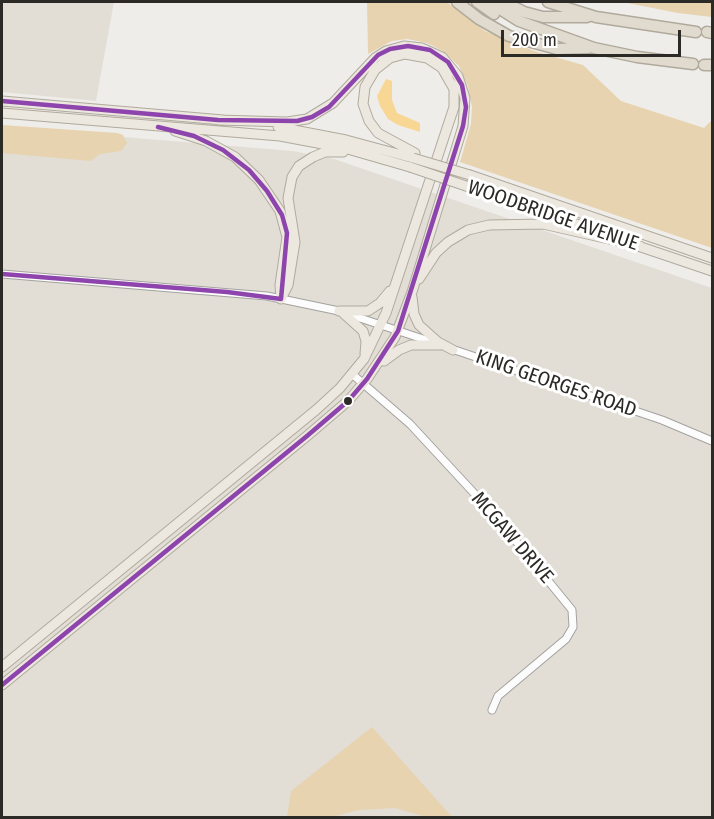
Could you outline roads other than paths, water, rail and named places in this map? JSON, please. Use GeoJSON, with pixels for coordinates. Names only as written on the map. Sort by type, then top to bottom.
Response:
{"type":"FeatureCollection","features":[{"type":"Feature","properties":{"kind":"highway"},"geometry":{"type":"LineString","coordinates":[[457,2],[494,28],[526,42],[556,49],[594,48]]}},
{"type":"Feature","properties":{"kind":"highway"},"geometry":{"type":"LineString","coordinates":[[477,2],[520,28],[553,35]]}},
{"type":"Feature","properties":{"kind":"highway"},"geometry":{"type":"LineString","coordinates":[[489,2],[519,21],[594,48],[637,57],[703,65]]}},
{"type":"Feature","properties":{"kind":"highway"},"geometry":{"type":"LineString","coordinates":[[504,2],[524,12],[543,17],[596,17],[705,32]]}},
{"type":"Feature","properties":{"kind":"highway"},"geometry":{"type":"LineString","coordinates":[[548,2],[596,17]]}},
{"type":"Feature","properties":{"kind":"main road"},"geometry":{"type":"LineString","coordinates":[[2,685],[307,436],[363,384],[398,331],[465,117],[462,85],[445,60],[422,48],[394,48],[375,58],[333,103],[312,117],[287,122],[218,120]]}},
{"type":"Feature","properties":{"kind":"main road"},"geometry":{"type":"LineString","coordinates":[[2,667],[316,410],[364,359],[381,325],[455,103],[453,85],[442,68],[427,58],[405,54],[387,60],[375,70],[365,87],[363,104],[369,121],[378,133],[413,159]]}},
{"type":"Feature","properties":{"kind":"main road","name":"WOODBRIDGE AVENUE"},"geometry":{"type":"LineString","coordinates":[[2,101],[218,120],[325,135],[470,175],[712,258]]}},
{"type":"Feature","properties":{"kind":"main road","name":"WOODBRIDGE AVENUE"},"geometry":{"type":"LineString","coordinates":[[2,113],[302,139],[413,159],[466,186],[712,271]]}},
{"type":"Feature","properties":{"kind":"main road"},"geometry":{"type":"LineString","coordinates":[[133,123],[176,131],[206,141],[235,158],[259,180],[282,215],[286,228],[287,242],[280,287],[281,298]]}},
{"type":"Feature","properties":{"kind":"main road"},"geometry":{"type":"LineString","coordinates":[[281,298],[288,285],[296,242],[288,189],[299,166],[316,155],[336,152],[413,159]]}},
{"type":"Feature","properties":{"kind":"main road"},"geometry":{"type":"LineString","coordinates":[[453,350],[438,342],[419,325],[412,308],[412,292],[429,262],[443,245],[462,233],[484,226],[514,222],[543,224],[640,246]]}},
{"type":"Feature","properties":{"kind":"main road"},"geometry":{"type":"LineString","coordinates":[[339,312],[359,313],[372,310],[384,299],[397,279]]}},
{"type":"Feature","properties":{"kind":"main road"},"geometry":{"type":"LineString","coordinates":[[339,312],[355,322],[363,331],[366,345],[364,359]]}},
{"type":"Feature","properties":{"kind":"main road"},"geometry":{"type":"LineString","coordinates":[[371,373],[406,346],[423,343],[440,345]]}},
{"type":"Feature","properties":{"kind":"street","name":"KING GEORGES ROAD"},"geometry":{"type":"LineString","coordinates":[[2,274],[281,298],[381,325],[661,420],[712,441]]}},
{"type":"Feature","properties":{"kind":"street","name":"MCGAW DRIVE"},"geometry":{"type":"LineString","coordinates":[[352,374],[410,424],[497,518],[572,610],[573,627],[566,639],[498,696],[492,710]]}}]}
